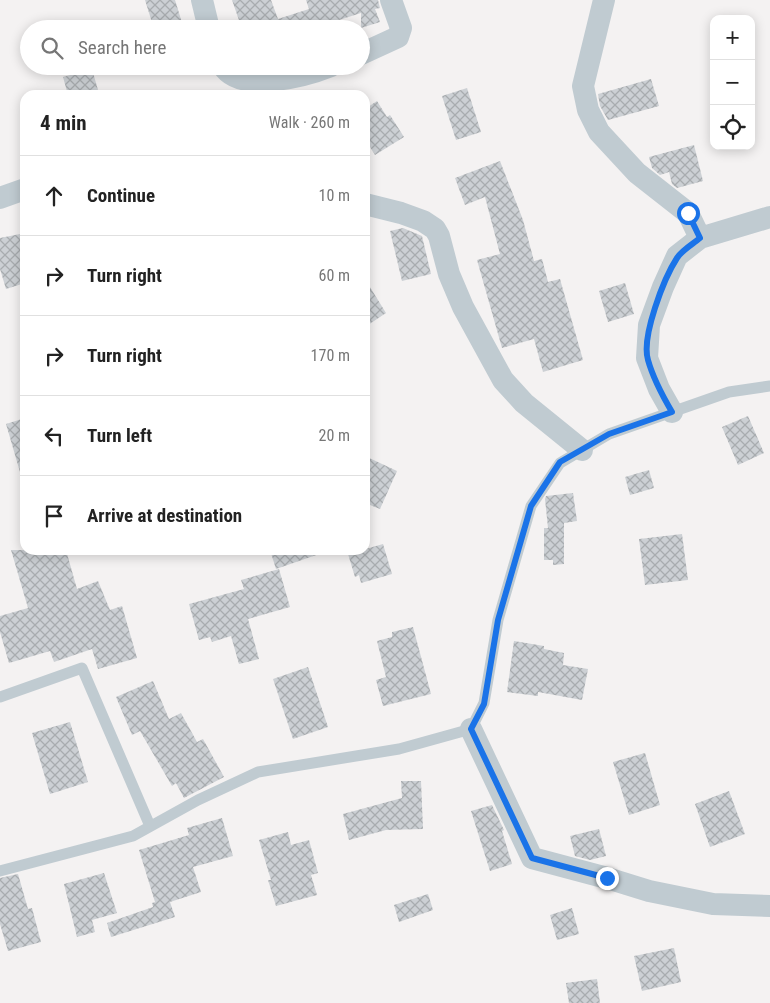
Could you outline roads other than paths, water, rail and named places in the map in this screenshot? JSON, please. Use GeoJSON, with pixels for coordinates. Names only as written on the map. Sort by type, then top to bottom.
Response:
{"type":"FeatureCollection","features":[{"type":"Feature","properties":{"kind":"street"},"geometry":{"type":"LineString","coordinates":[[202,0],[207,20]]}},
{"type":"Feature","properties":{"kind":"street"},"geometry":{"type":"LineString","coordinates":[[370,50],[398,38],[401,28],[391,0]]}},
{"type":"Feature","properties":{"kind":"street"},"geometry":{"type":"LineString","coordinates":[[604,0],[583,86],[588,110],[599,132],[630,167],[688,213],[700,238]]}},
{"type":"Feature","properties":{"kind":"street"},"geometry":{"type":"LineString","coordinates":[[233,75],[241,80],[272,81],[300,75]]}},
{"type":"Feature","properties":{"kind":"street"},"geometry":{"type":"LineString","coordinates":[[0,198],[20,191]]}},
{"type":"Feature","properties":{"kind":"street"},"geometry":{"type":"LineString","coordinates":[[370,205],[401,212],[423,221],[435,229],[439,236],[449,274],[463,307],[504,380],[524,403],[582,450]]}},
{"type":"Feature","properties":{"kind":"street"},"geometry":{"type":"LineString","coordinates":[[672,412],[659,389],[647,358],[649,325],[677,256],[700,238],[770,217]]}},
{"type":"Feature","properties":{"kind":"street"},"geometry":{"type":"LineString","coordinates":[[471,729],[532,858],[649,891],[713,904],[770,906]]}},
{"type":"Feature","properties":{"kind":"lane"},"geometry":{"type":"LineString","coordinates":[[0,871],[133,836],[198,800],[258,772],[399,749],[471,729],[484,704],[498,620],[531,506],[560,462],[609,434],[729,392],[770,386]]}},
{"type":"Feature","properties":{"kind":"lane"},"geometry":{"type":"LineString","coordinates":[[0,698],[82,668],[150,826]]}}]}
